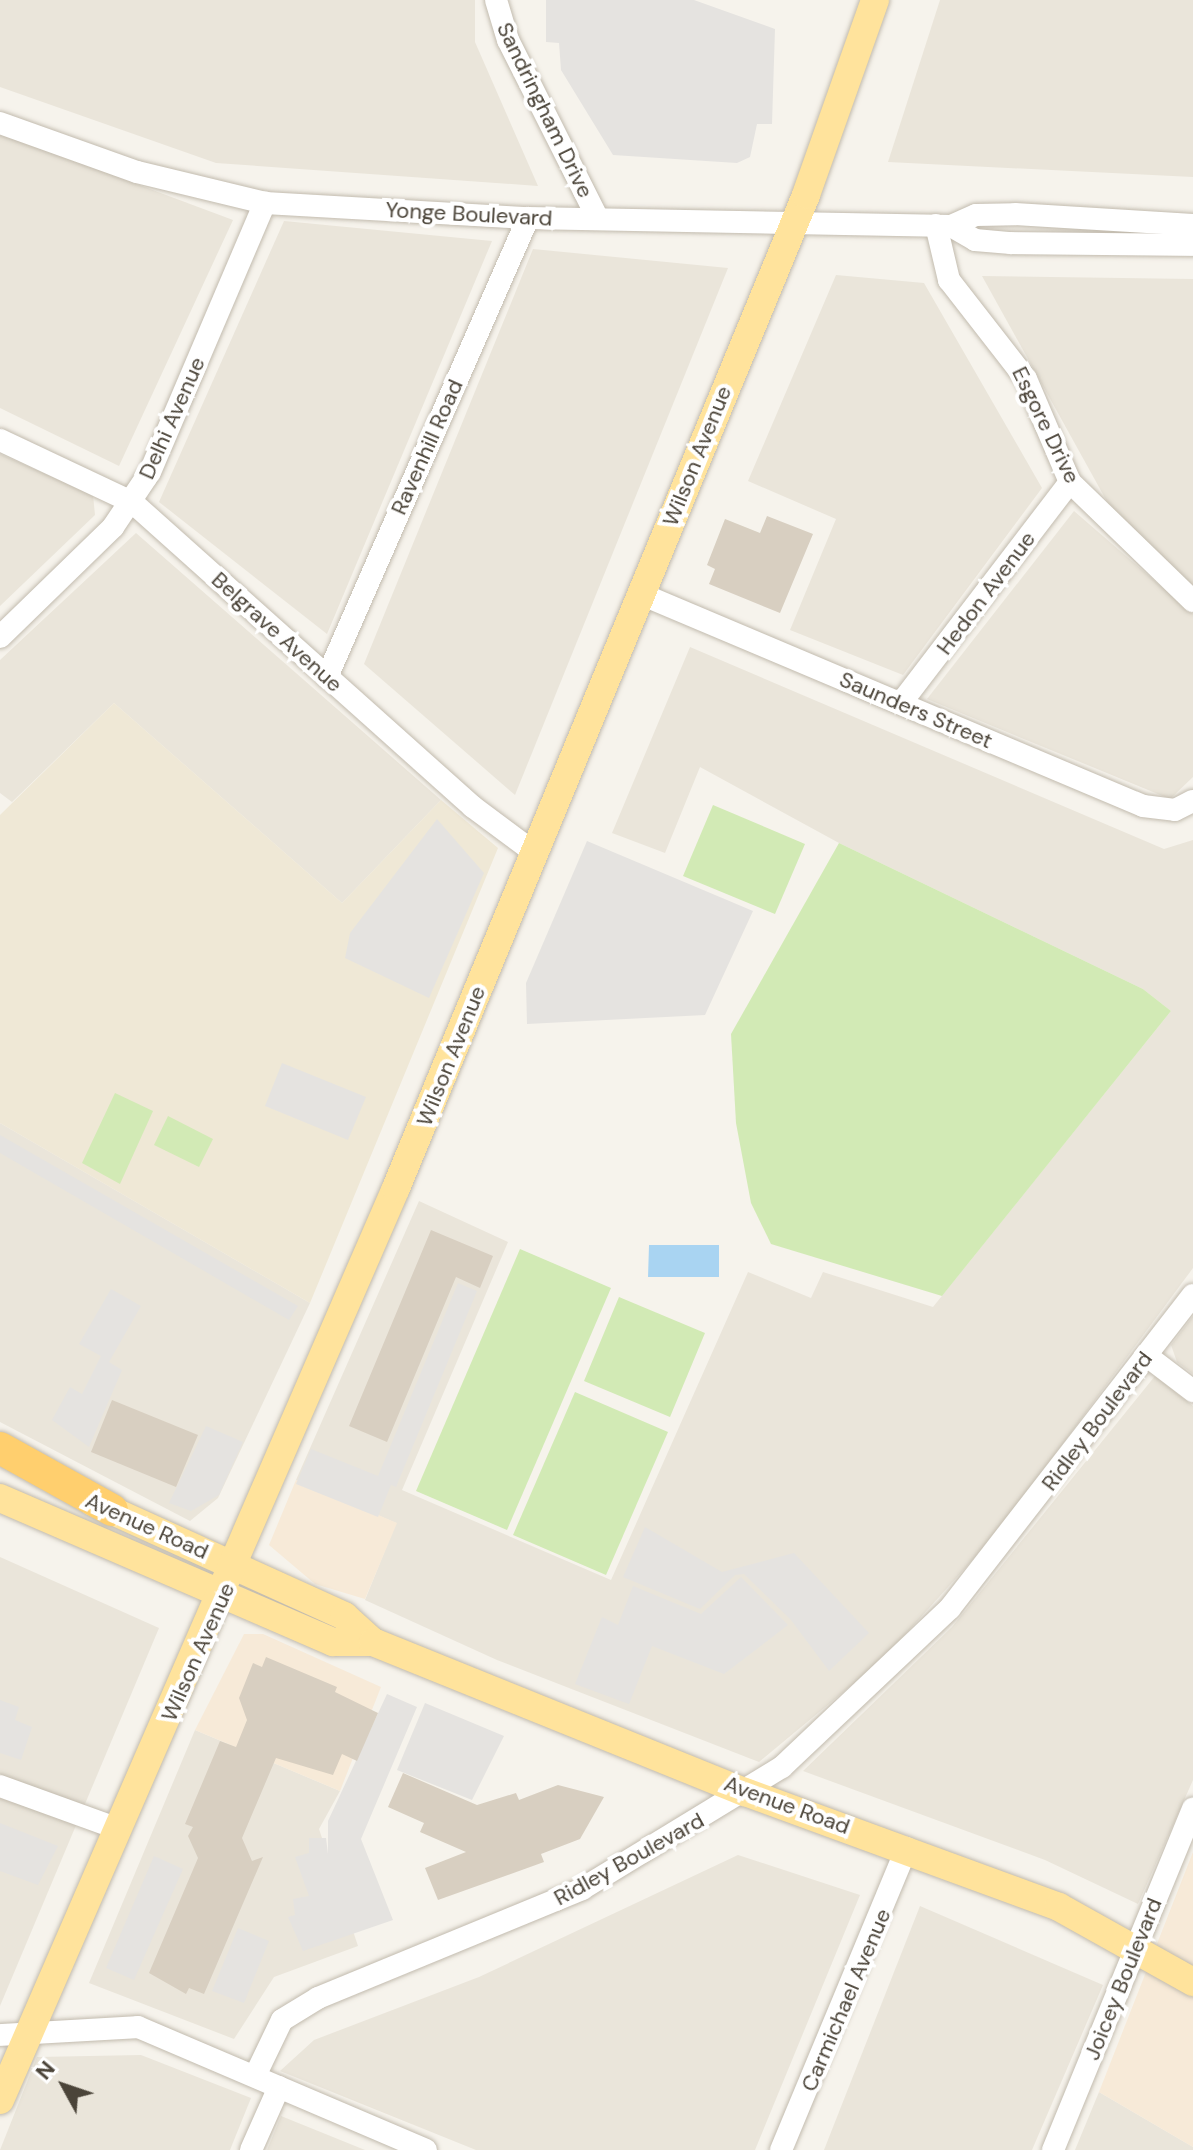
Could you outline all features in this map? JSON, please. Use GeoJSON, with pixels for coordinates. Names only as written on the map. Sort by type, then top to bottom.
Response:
{"type":"FeatureCollection","features":[{"type":"Feature","properties":{"kind":"highway"},"geometry":{"type":"LineString","coordinates":[[0,1448],[112,1510]]}},
{"type":"Feature","properties":{"kind":"main road","name":"Wilson Avenue"},"geometry":{"type":"LineString","coordinates":[[0,2100],[236,1566],[535,853],[795,222],[875,0]]}},
{"type":"Feature","properties":{"kind":"main road","name":"Avenue Road"},"geometry":{"type":"LineString","coordinates":[[0,1463],[112,1510],[344,1616],[373,1642],[745,1792],[907,1848],[1059,1907],[1136,1946],[1193,1982]]}},
{"type":"Feature","properties":{"kind":"main road","name":"Avenue Road"},"geometry":{"type":"LineString","coordinates":[[0,1498],[333,1642],[373,1642]]}},
{"type":"Feature","properties":{"kind":"street","name":"Sandringham Drive"},"geometry":{"type":"LineString","coordinates":[[496,0],[508,40],[598,219]]}},
{"type":"Feature","properties":{"kind":"street","name":"Yonge Boulevard"},"geometry":{"type":"LineString","coordinates":[[0,123],[137,172],[265,203],[528,218],[943,226],[976,215],[1015,214],[1193,225]]}},
{"type":"Feature","properties":{"kind":"street","name":"Delhi Avenue"},"geometry":{"type":"LineString","coordinates":[[0,637],[132,502],[265,203]]}},
{"type":"Feature","properties":{"kind":"street","name":"Ravenhill Road"},"geometry":{"type":"LineString","coordinates":[[327,677],[528,218]]}},
{"type":"Feature","properties":{"kind":"street","name":"Yonge Boulevard"},"geometry":{"type":"LineString","coordinates":[[943,226],[975,240],[1011,243],[1193,245]]}},
{"type":"Feature","properties":{"kind":"street","name":"Esgore Drive"},"geometry":{"type":"LineString","coordinates":[[943,226],[949,280],[1026,379],[1070,482],[1193,601]]}},
{"type":"Feature","properties":{"kind":"street","name":"Belgrave Avenue"},"geometry":{"type":"LineString","coordinates":[[0,440],[132,502],[473,807],[535,853]]}},
{"type":"Feature","properties":{"kind":"street","name":"Hedon Avenue"},"geometry":{"type":"LineString","coordinates":[[901,703],[1070,482]]}},
{"type":"Feature","properties":{"kind":"street","name":"Saunders Street"},"geometry":{"type":"LineString","coordinates":[[641,594],[1152,809],[1175,810],[1193,801]]}},
{"type":"Feature","properties":{"kind":"street","name":"Ridley Boulevard"},"geometry":{"type":"LineString","coordinates":[[255,2076],[282,2020],[318,1998],[582,1889],[745,1792],[855,1701],[950,1608],[1193,1295]]}},
{"type":"Feature","properties":{"kind":"street"},"geometry":{"type":"LineString","coordinates":[[1147,1356],[1193,1391]]}},
{"type":"Feature","properties":{"kind":"street"},"geometry":{"type":"LineString","coordinates":[[0,1786],[119,1829]]}},
{"type":"Feature","properties":{"kind":"street","name":"Joicey Boulevard"},"geometry":{"type":"LineString","coordinates":[[1053,2150],[1193,1809]]}},
{"type":"Feature","properties":{"kind":"street","name":"Carmichael Avenue"},"geometry":{"type":"LineString","coordinates":[[781,2150],[907,1848]]}},
{"type":"Feature","properties":{"kind":"street"},"geometry":{"type":"LineString","coordinates":[[0,2035],[30,2029],[138,2027],[426,2150]]}},
{"type":"Feature","properties":{"kind":"street"},"geometry":{"type":"LineString","coordinates":[[251,2150],[279,2087]]}},
{"type":"Feature","properties":{"kind":"shaded area"},"geometry":{"type":"Polygon","coordinates":[[[0,0],[475,0],[475,42],[538,186],[216,163],[0,87],[0,0]]]}},
{"type":"Feature","properties":{"kind":"shaded area"},"geometry":{"type":"Polygon","coordinates":[[[546,0],[694,0],[775,29],[772,124],[757,124],[750,157],[737,163],[613,155],[561,70],[559,43],[546,42],[546,0]]]}},
{"type":"Feature","properties":{"kind":"shaded area"},"geometry":{"type":"Polygon","coordinates":[[[940,0],[1193,0],[1193,177],[888,162],[940,0]]]}},
{"type":"Feature","properties":{"kind":"shaded area"},"geometry":{"type":"Polygon","coordinates":[[[0,133],[233,220],[119,466],[0,408],[0,133]]]}},
{"type":"Feature","properties":{"kind":"shaded area"},"geometry":{"type":"Polygon","coordinates":[[[284,221],[492,241],[327,634],[159,502],[284,221]]]}},
{"type":"Feature","properties":{"kind":"shaded area"},"geometry":{"type":"Polygon","coordinates":[[[533,249],[728,268],[515,795],[364,664],[533,249]]]}},
{"type":"Feature","properties":{"kind":"shaded area"},"geometry":{"type":"Polygon","coordinates":[[[836,275],[924,283],[1042,488],[903,675],[790,630],[836,519],[748,481],[836,275]]]}},
{"type":"Feature","properties":{"kind":"shaded area"},"geometry":{"type":"Polygon","coordinates":[[[982,276],[1193,279],[1193,589],[1115,516],[982,276]]]}},
{"type":"Feature","properties":{"kind":"shaded area"},"geometry":{"type":"Polygon","coordinates":[[[0,454],[93,495],[95,515],[0,606],[0,454]]]}},
{"type":"Feature","properties":{"kind":"shaded area"},"geometry":{"type":"Polygon","coordinates":[[[1074,511],[1193,614],[1193,777],[1170,799],[927,699],[1074,511]]]}},
{"type":"Feature","properties":{"kind":"shaded area"},"geometry":{"type":"Polygon","coordinates":[[[136,533],[441,800],[342,903],[114,703],[12,802],[0,793],[0,660],[136,533]]]}},
{"type":"Feature","properties":{"kind":"shaded area"},"geometry":{"type":"Polygon","coordinates":[[[690,647],[1164,849],[1193,840],[1193,1268],[995,1535],[883,1659],[759,1762],[497,1660],[365,1600],[396,1523],[296,1480],[419,1201],[508,1242],[402,1490],[611,1580],[748,1272],[811,1298],[823,1272],[933,1307],[1171,1011],[1143,989],[839,843],[700,767],[665,853],[612,833],[690,647]]]}},
{"type":"Feature","properties":{"kind":"shaded area"},"geometry":{"type":"Polygon","coordinates":[[[114,703],[342,903],[441,800],[498,848],[310,1303],[0,1123],[0,815],[114,703]]]}},
{"type":"Feature","properties":{"kind":"shaded area"},"geometry":{"type":"Polygon","coordinates":[[[437,819],[484,873],[429,998],[345,958],[350,933],[437,819]]]}},
{"type":"Feature","properties":{"kind":"shaded area"},"geometry":{"type":"Polygon","coordinates":[[[587,841],[753,911],[705,1015],[527,1024],[526,983],[587,841]]]}},
{"type":"Feature","properties":{"kind":"shaded area"},"geometry":{"type":"Polygon","coordinates":[[[282,1063],[366,1097],[348,1140],[265,1106],[282,1063]]]}},
{"type":"Feature","properties":{"kind":"shaded area"},"geometry":{"type":"Polygon","coordinates":[[[0,1123],[310,1303],[218,1498],[190,1521],[0,1422],[0,1123]]]}},
{"type":"Feature","properties":{"kind":"shaded area"},"geometry":{"type":"Polygon","coordinates":[[[0,1135],[298,1306],[289,1320],[0,1153],[0,1135]]]}},
{"type":"Feature","properties":{"kind":"shaded area"},"geometry":{"type":"Polygon","coordinates":[[[458,1283],[477,1291],[396,1487],[391,1485],[378,1517],[296,1484],[311,1449],[378,1476],[458,1283]]]}},
{"type":"Feature","properties":{"kind":"shaded area"},"geometry":{"type":"Polygon","coordinates":[[[111,1289],[141,1306],[109,1362],[122,1370],[89,1447],[52,1420],[70,1387],[82,1394],[101,1356],[79,1344],[111,1289]]]}},
{"type":"Feature","properties":{"kind":"shaded area"},"geometry":{"type":"Polygon","coordinates":[[[1193,1316],[1193,1374],[1177,1362],[1171,1345],[1193,1316]]]}},
{"type":"Feature","properties":{"kind":"shaded area"},"geometry":{"type":"Polygon","coordinates":[[[1155,1376],[1193,1406],[1193,1780],[1138,1904],[1045,1860],[803,1771],[952,1627],[1155,1376]]]}},
{"type":"Feature","properties":{"kind":"shaded area"},"geometry":{"type":"Polygon","coordinates":[[[206,1426],[243,1442],[219,1495],[191,1511],[169,1503],[206,1426]]]}},
{"type":"Feature","properties":{"kind":"shaded area"},"geometry":{"type":"Polygon","coordinates":[[[296,1480],[397,1523],[365,1599],[315,1584],[269,1545],[296,1480]]]}},
{"type":"Feature","properties":{"kind":"shaded area"},"geometry":{"type":"Polygon","coordinates":[[[645,1527],[722,1572],[794,1553],[869,1633],[829,1671],[791,1620],[744,1574],[735,1575],[700,1609],[623,1577],[645,1527]]]}},
{"type":"Feature","properties":{"kind":"shaded area"},"geometry":{"type":"Polygon","coordinates":[[[0,1557],[159,1628],[0,2006],[0,1557]]]}},
{"type":"Feature","properties":{"kind":"shaded area"},"geometry":{"type":"Polygon","coordinates":[[[741,1577],[788,1625],[724,1674],[652,1646],[629,1704],[575,1684],[602,1617],[618,1625],[633,1586],[701,1614],[741,1577]]]}},
{"type":"Feature","properties":{"kind":"shaded area"},"geometry":{"type":"Polygon","coordinates":[[[244,1634],[263,1634],[381,1687],[340,1791],[195,1730],[244,1634]]]}},
{"type":"Feature","properties":{"kind":"shaded area"},"geometry":{"type":"Polygon","coordinates":[[[387,1694],[417,1707],[361,1839],[393,1920],[303,1951],[288,1917],[295,1915],[293,1899],[309,1896],[295,1857],[309,1853],[309,1838],[326,1838],[328,1854],[328,1821],[387,1694]]]}},
{"type":"Feature","properties":{"kind":"shaded area"},"geometry":{"type":"Polygon","coordinates":[[[0,1700],[19,1707],[15,1720],[32,1727],[21,1760],[0,1753],[0,1700]]]}},
{"type":"Feature","properties":{"kind":"shaded area"},"geometry":{"type":"Polygon","coordinates":[[[425,1703],[504,1736],[472,1800],[397,1770],[425,1703]]]}},
{"type":"Feature","properties":{"kind":"shaded area"},"geometry":{"type":"Polygon","coordinates":[[[195,1730],[340,1791],[319,1829],[358,1946],[274,1977],[234,2039],[89,1983],[195,1730]]]}},
{"type":"Feature","properties":{"kind":"shaded area"},"geometry":{"type":"Polygon","coordinates":[[[0,1823],[58,1846],[38,1885],[0,1871],[0,1823]]]}},
{"type":"Feature","properties":{"kind":"shaded area"},"geometry":{"type":"Polygon","coordinates":[[[1193,1852],[1193,2147],[1099,2092],[1193,1852]]]}},
{"type":"Feature","properties":{"kind":"shaded area"},"geometry":{"type":"Polygon","coordinates":[[[738,1855],[860,1895],[755,2150],[476,2150],[280,2071],[314,2040],[479,1977],[738,1855]]]}},
{"type":"Feature","properties":{"kind":"shaded area"},"geometry":{"type":"Polygon","coordinates":[[[154,1856],[183,1869],[134,1980],[106,1968],[154,1856]]]}},
{"type":"Feature","properties":{"kind":"shaded area"},"geometry":{"type":"Polygon","coordinates":[[[920,1906],[1103,1985],[1032,2150],[824,2150],[920,1906]]]}},
{"type":"Feature","properties":{"kind":"shaded area"},"geometry":{"type":"Polygon","coordinates":[[[238,1928],[269,1941],[244,2003],[212,1991],[238,1928]]]}},
{"type":"Feature","properties":{"kind":"shaded area"},"geometry":{"type":"Polygon","coordinates":[[[141,2055],[251,2098],[230,2150],[0,2150],[37,2057],[141,2055]]]}},
{"type":"Feature","properties":{"kind":"shaded area"},"geometry":{"type":"Polygon","coordinates":[[[1099,2092],[1193,2147],[1193,2150],[1075,2150],[1099,2092]]]}},
{"type":"Feature","properties":{"kind":"shaded area"},"geometry":{"type":"Polygon","coordinates":[[[281,2116],[365,2150],[267,2150],[281,2116]]]}},
{"type":"Feature","properties":{"kind":"green space"},"geometry":{"type":"Polygon","coordinates":[[[713,805],[805,844],[775,914],[683,876],[713,805]]]}},
{"type":"Feature","properties":{"kind":"green space"},"geometry":{"type":"Polygon","coordinates":[[[839,843],[1143,989],[1171,1011],[942,1296],[771,1244],[751,1203],[736,1123],[731,1034],[839,843]]]}},
{"type":"Feature","properties":{"kind":"green space"},"geometry":{"type":"Polygon","coordinates":[[[115,1093],[153,1111],[120,1184],[82,1163],[115,1093]]]}},
{"type":"Feature","properties":{"kind":"green space"},"geometry":{"type":"Polygon","coordinates":[[[168,1116],[213,1139],[199,1167],[154,1145],[168,1116]]]}},
{"type":"Feature","properties":{"kind":"green space"},"geometry":{"type":"Polygon","coordinates":[[[520,1249],[611,1288],[507,1530],[416,1491],[520,1249]]]}},
{"type":"Feature","properties":{"kind":"green space"},"geometry":{"type":"Polygon","coordinates":[[[619,1297],[705,1333],[670,1417],[584,1381],[619,1297]]]}},
{"type":"Feature","properties":{"kind":"green space"},"geometry":{"type":"Polygon","coordinates":[[[575,1392],[668,1432],[606,1575],[513,1535],[575,1392]]]}},
{"type":"Feature","properties":{"kind":"water"},"geometry":{"type":"Polygon","coordinates":[[[649,1245],[719,1245],[719,1277],[648,1277],[649,1245]]]}},
{"type":"Feature","properties":{"kind":"building"},"geometry":{"type":"Polygon","coordinates":[[[767,516],[813,534],[780,613],[709,584],[715,569],[707,565],[725,519],[760,533],[767,516]]]}},
{"type":"Feature","properties":{"kind":"building"},"geometry":{"type":"Polygon","coordinates":[[[431,1230],[493,1256],[480,1288],[456,1277],[387,1442],[349,1426],[431,1230]]]}},
{"type":"Feature","properties":{"kind":"building"},"geometry":{"type":"Polygon","coordinates":[[[112,1400],[198,1435],[176,1487],[91,1452],[112,1400]]]}},
{"type":"Feature","properties":{"kind":"building"},"geometry":{"type":"Polygon","coordinates":[[[266,1657],[337,1687],[335,1692],[378,1713],[357,1761],[342,1754],[333,1775],[276,1758],[242,1838],[252,1861],[263,1857],[204,1994],[189,1988],[186,1994],[149,1973],[198,1858],[188,1836],[193,1827],[185,1824],[220,1741],[236,1747],[247,1720],[239,1698],[253,1663],[262,1667],[266,1657]]]}},
{"type":"Feature","properties":{"kind":"building"},"geometry":{"type":"Polygon","coordinates":[[[403,1773],[477,1805],[516,1793],[519,1800],[558,1785],[604,1797],[580,1839],[541,1854],[544,1862],[438,1900],[425,1868],[466,1852],[420,1832],[424,1823],[388,1807],[403,1773]]]}}]}
